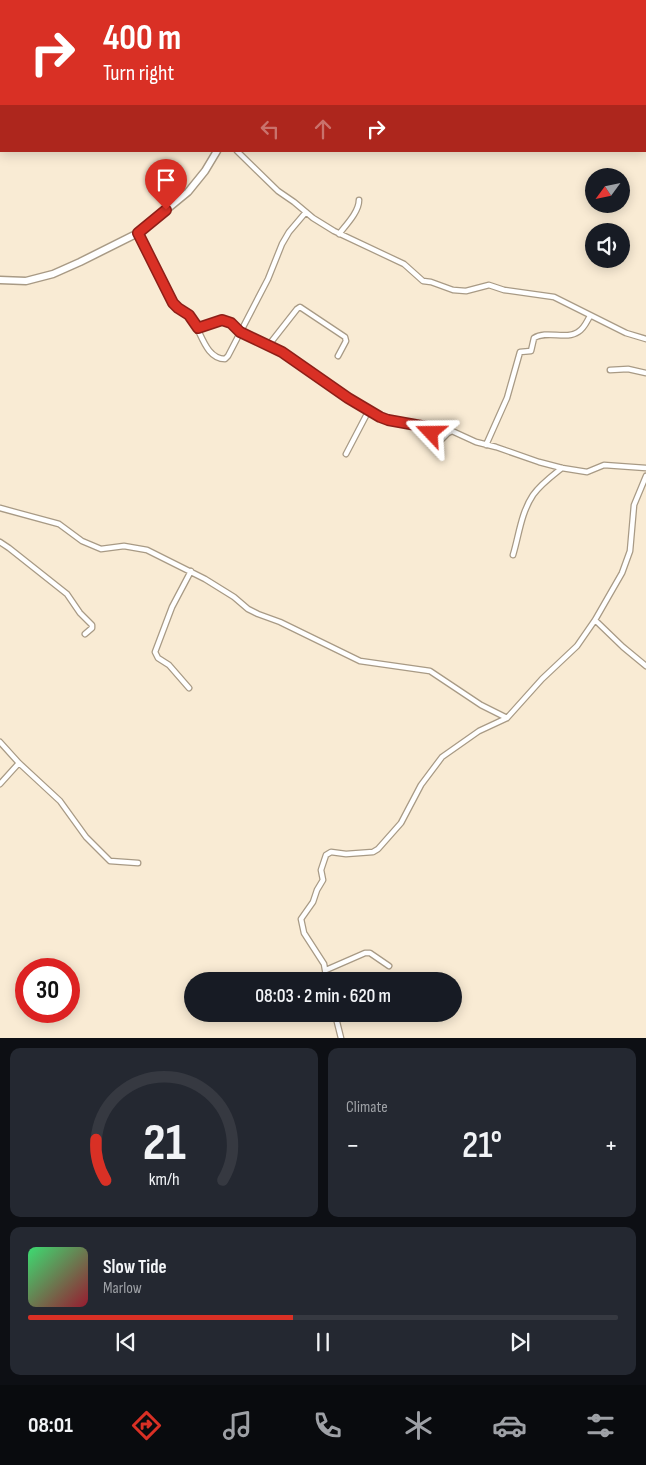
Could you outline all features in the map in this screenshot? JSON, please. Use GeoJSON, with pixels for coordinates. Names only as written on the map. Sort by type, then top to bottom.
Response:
{"type":"FeatureCollection","features":[{"type":"Feature","properties":{"kind":"street"},"geometry":{"type":"LineString","coordinates":[[0,280],[26,281],[53,274],[138,233],[188,192],[216,152]]}},
{"type":"Feature","properties":{"kind":"street"},"geometry":{"type":"LineString","coordinates":[[238,152],[278,190],[324,226],[404,264],[423,281],[436,283],[446,288],[466,291],[489,285],[504,290],[554,296],[632,336],[646,338]]}},
{"type":"Feature","properties":{"kind":"street"},"geometry":{"type":"LineString","coordinates":[[340,234],[356,211],[359,200]]}},
{"type":"Feature","properties":{"kind":"street"},"geometry":{"type":"LineString","coordinates":[[138,233],[173,303],[189,315],[212,354],[225,359],[268,279],[282,244],[289,232],[306,212]]}},
{"type":"Feature","properties":{"kind":"street"},"geometry":{"type":"LineString","coordinates":[[268,346],[300,307],[345,337],[346,341],[338,356]]}},
{"type":"Feature","properties":{"kind":"street"},"geometry":{"type":"LineString","coordinates":[[486,444],[507,398],[520,352],[531,351],[534,338],[540,335],[576,334],[582,329],[590,316]]}},
{"type":"Feature","properties":{"kind":"street"},"geometry":{"type":"LineString","coordinates":[[198,328],[222,320],[231,323],[240,332],[282,352],[348,398],[369,410],[388,420],[427,427],[431,430],[433,438],[439,442],[448,433],[452,432],[476,442],[562,468],[587,472],[604,465],[646,468]]}},
{"type":"Feature","properties":{"kind":"street"},"geometry":{"type":"LineString","coordinates":[[610,370],[628,369],[646,373]]}},
{"type":"Feature","properties":{"kind":"street"},"geometry":{"type":"LineString","coordinates":[[346,454],[369,410]]}},
{"type":"Feature","properties":{"kind":"street"},"geometry":{"type":"LineString","coordinates":[[513,555],[524,513],[531,498],[545,482],[562,468]]}},
{"type":"Feature","properties":{"kind":"street"},"geometry":{"type":"LineString","coordinates":[[389,966],[370,953],[365,953],[326,970],[322,958],[304,934],[301,919],[313,902],[316,890],[323,880],[321,865],[326,855],[330,852],[346,854],[373,852],[378,849],[401,823],[421,785],[442,757],[479,731],[506,718],[542,679],[577,646],[595,620],[622,573],[633,536],[634,505],[646,476]]}},
{"type":"Feature","properties":{"kind":"street"},"geometry":{"type":"LineString","coordinates":[[0,508],[59,524],[82,541],[101,549],[132,546],[147,550],[192,572],[258,614],[280,622],[360,661],[430,672],[481,705],[506,718]]}},
{"type":"Feature","properties":{"kind":"street"},"geometry":{"type":"LineString","coordinates":[[0,542],[10,548],[70,598],[80,613],[92,625],[92,628],[85,634]]}},
{"type":"Feature","properties":{"kind":"street"},"geometry":{"type":"LineString","coordinates":[[189,688],[169,665],[158,658],[156,652],[172,607],[192,572]]}},
{"type":"Feature","properties":{"kind":"street"},"geometry":{"type":"LineString","coordinates":[[595,620],[646,666]]}},
{"type":"Feature","properties":{"kind":"street"},"geometry":{"type":"LineString","coordinates":[[0,742],[19,763],[60,801],[86,837],[110,861],[138,863]]}},
{"type":"Feature","properties":{"kind":"street"},"geometry":{"type":"LineString","coordinates":[[0,784],[19,763]]}},
{"type":"Feature","properties":{"kind":"street"},"geometry":{"type":"LineString","coordinates":[[337,1022],[341,1038]]}},
{"type":"Feature","properties":{"kind":"route"},"geometry":{"type":"LineString","coordinates":[[166,210],[138,233],[173,303],[189,315],[198,328],[218,320],[231,323],[240,332],[282,352],[348,398],[380,417],[427,427],[431,430],[431,433]]}}]}
